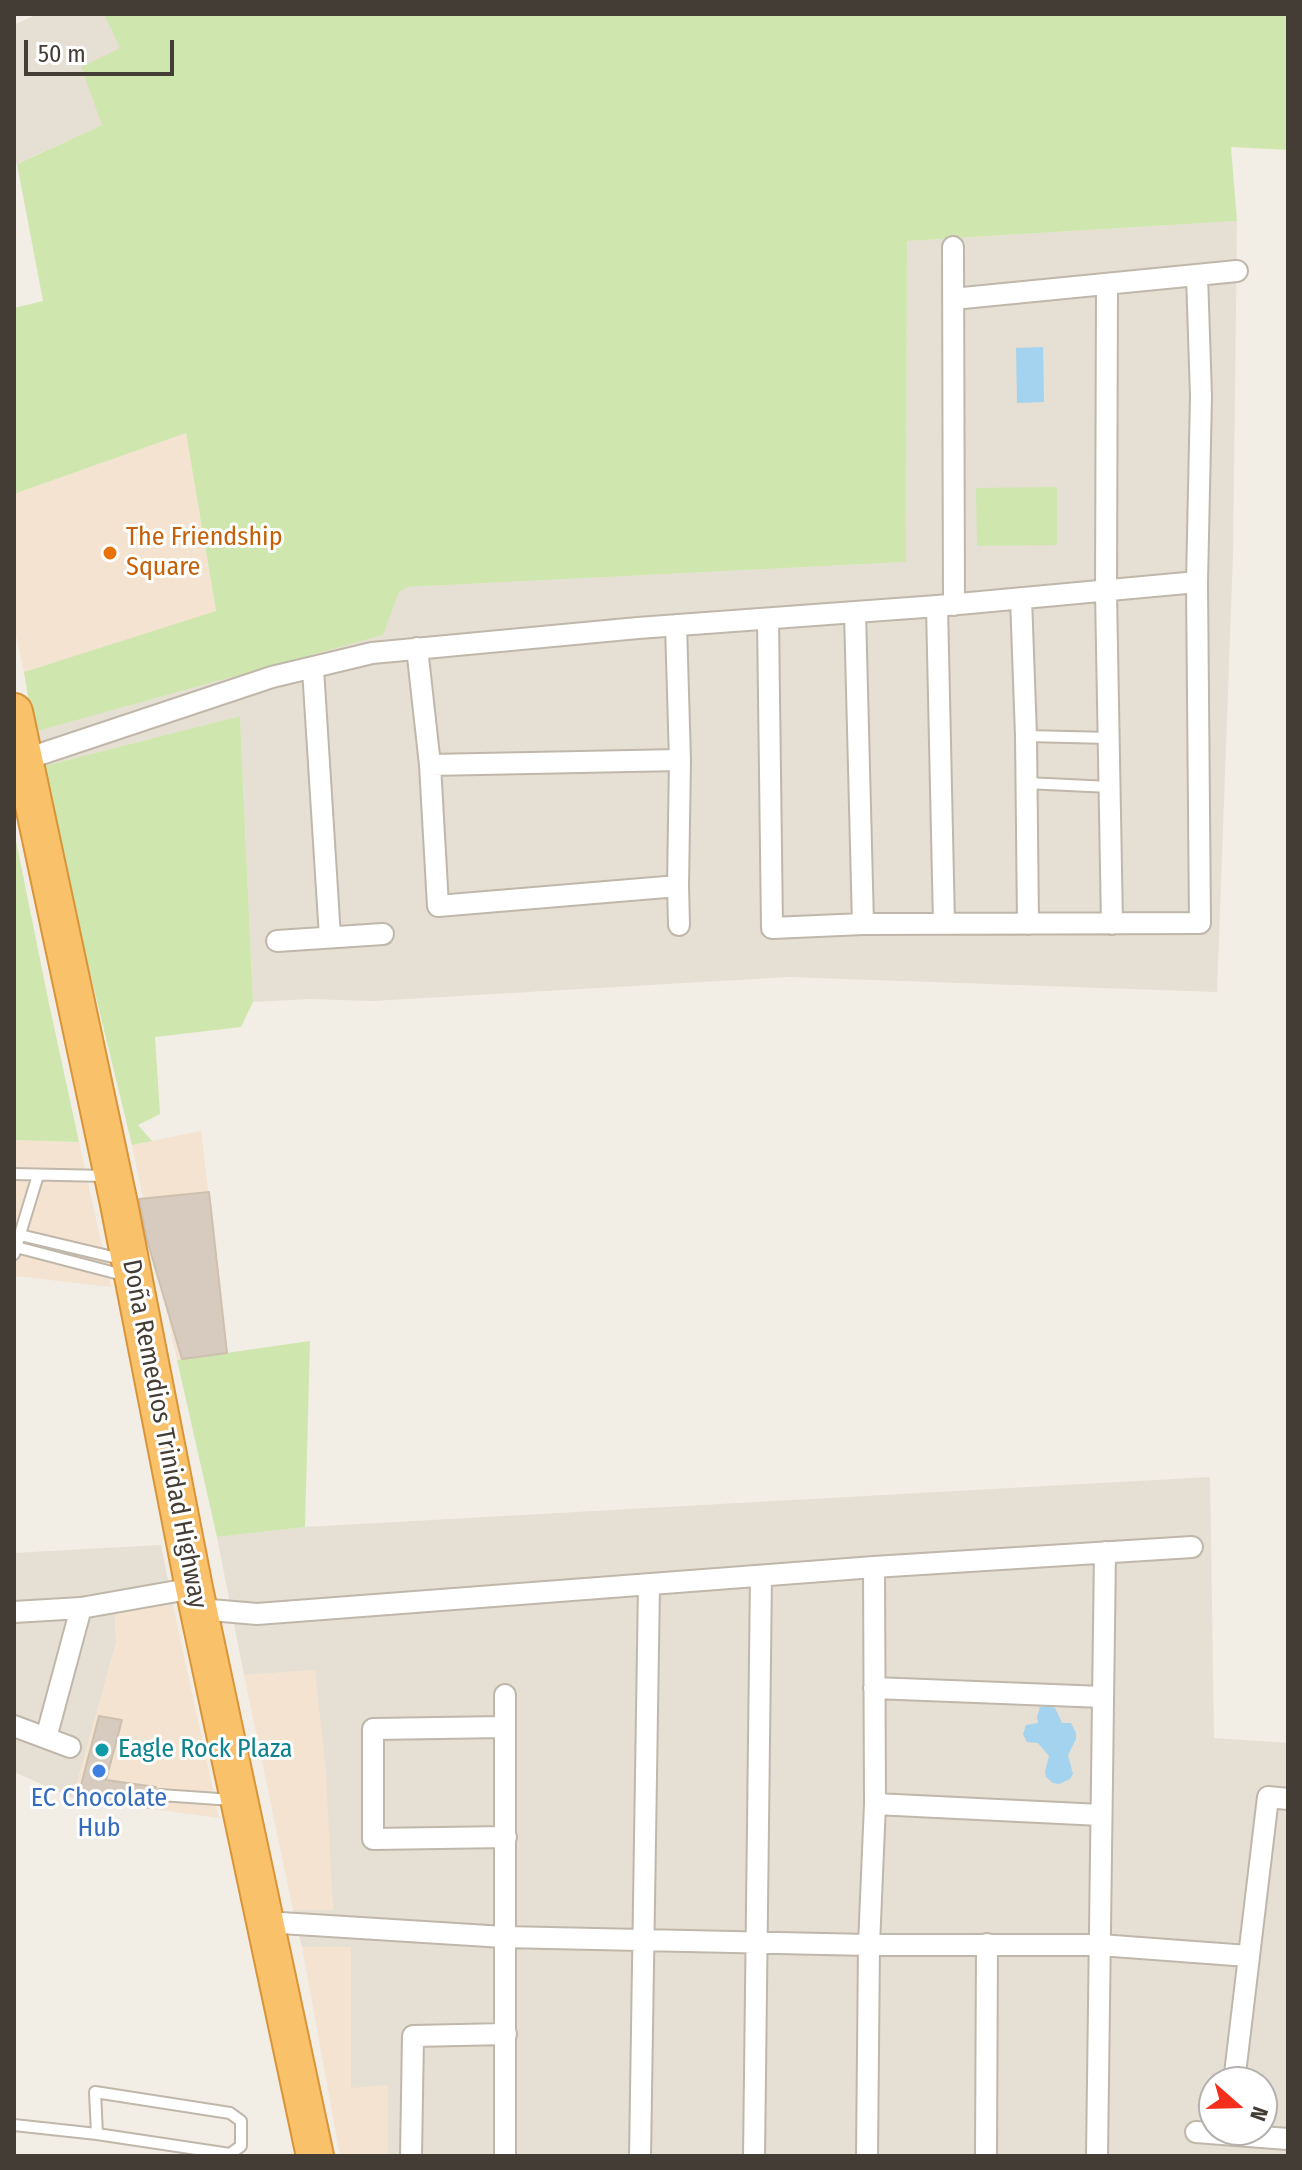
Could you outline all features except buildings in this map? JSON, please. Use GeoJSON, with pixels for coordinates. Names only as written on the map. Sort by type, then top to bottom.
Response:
{"type":"FeatureCollection","features":[{"type":"Feature","properties":{"kind":"highway","name":"Doña Remedios Trinidad Highway"},"geometry":{"type":"LineString","coordinates":[[14,712],[113,1176],[196,1599],[315,2156]]}},
{"type":"Feature","properties":{"kind":"street"},"geometry":{"type":"LineString","coordinates":[[944,924],[953,247]]}},
{"type":"Feature","properties":{"kind":"street"},"geometry":{"type":"LineString","coordinates":[[953,299],[1237,271]]}},
{"type":"Feature","properties":{"kind":"street"},"geometry":{"type":"LineString","coordinates":[[768,619],[772,928],[863,924],[1200,923],[1197,582],[1201,396],[1197,275]]}},
{"type":"Feature","properties":{"kind":"street"},"geometry":{"type":"LineString","coordinates":[[1107,284],[1106,592],[1112,924]]}},
{"type":"Feature","properties":{"kind":"street"},"geometry":{"type":"LineString","coordinates":[[23,760],[272,677],[372,653],[1197,582]]}},
{"type":"Feature","properties":{"kind":"street"},"geometry":{"type":"LineString","coordinates":[[1021,598],[1028,924]]}},
{"type":"Feature","properties":{"kind":"street"},"geometry":{"type":"LineString","coordinates":[[855,612],[863,924]]}},
{"type":"Feature","properties":{"kind":"street"},"geometry":{"type":"LineString","coordinates":[[676,625],[680,760],[679,925]]}},
{"type":"Feature","properties":{"kind":"street"},"geometry":{"type":"LineString","coordinates":[[417,648],[430,765],[438,906],[678,886]]}},
{"type":"Feature","properties":{"kind":"street"},"geometry":{"type":"LineString","coordinates":[[313,669],[330,937]]}},
{"type":"Feature","properties":{"kind":"street"},"geometry":{"type":"LineString","coordinates":[[430,765],[680,760]]}},
{"type":"Feature","properties":{"kind":"street"},"geometry":{"type":"LineString","coordinates":[[277,941],[383,934]]}},
{"type":"Feature","properties":{"kind":"street"},"geometry":{"type":"LineString","coordinates":[[14,1612],[196,1599],[257,1614],[874,1567],[1192,1547]]}},
{"type":"Feature","properties":{"kind":"street"},"geometry":{"type":"LineString","coordinates":[[1097,2156],[1105,1552]]}},
{"type":"Feature","properties":{"kind":"street"},"geometry":{"type":"LineString","coordinates":[[867,2156],[869,1945],[875,1804],[874,1567]]}},
{"type":"Feature","properties":{"kind":"street"},"geometry":{"type":"LineString","coordinates":[[754,2156],[761,1576]]}},
{"type":"Feature","properties":{"kind":"street"},"geometry":{"type":"LineString","coordinates":[[640,2156],[649,1585]]}},
{"type":"Feature","properties":{"kind":"street"},"geometry":{"type":"LineString","coordinates":[[46,1738],[81,1608]]}},
{"type":"Feature","properties":{"kind":"street"},"geometry":{"type":"LineString","coordinates":[[874,1688],[1103,1697]]}},
{"type":"Feature","properties":{"kind":"street"},"geometry":{"type":"LineString","coordinates":[[505,1695],[505,2156]]}},
{"type":"Feature","properties":{"kind":"street"},"geometry":{"type":"LineString","coordinates":[[14,1726],[70,1747]]}},
{"type":"Feature","properties":{"kind":"street"},"geometry":{"type":"LineString","coordinates":[[504,1727],[373,1729],[373,1839],[506,1837]]}},
{"type":"Feature","properties":{"kind":"street"},"geometry":{"type":"LineString","coordinates":[[1236,2066],[1268,1797],[1288,1799]]}},
{"type":"Feature","properties":{"kind":"street"},"geometry":{"type":"LineString","coordinates":[[875,1804],[1101,1815]]}},
{"type":"Feature","properties":{"kind":"street"},"geometry":{"type":"LineString","coordinates":[[265,1922],[504,1937],[869,1945],[1100,1945],[1248,1956]]}},
{"type":"Feature","properties":{"kind":"street"},"geometry":{"type":"LineString","coordinates":[[986,2156],[987,1944]]}},
{"type":"Feature","properties":{"kind":"street"},"geometry":{"type":"LineString","coordinates":[[411,2156],[413,2036],[506,2034]]}},
{"type":"Feature","properties":{"kind":"lane"},"geometry":{"type":"LineString","coordinates":[[1026,736],[1110,738]]}},
{"type":"Feature","properties":{"kind":"lane"},"geometry":{"type":"LineString","coordinates":[[1026,783],[1110,787]]}},
{"type":"Feature","properties":{"kind":"lane"},"geometry":{"type":"LineString","coordinates":[[14,1174],[113,1176]]}},
{"type":"Feature","properties":{"kind":"lane"},"geometry":{"type":"LineString","coordinates":[[38,1175],[15,1251],[132,1269]]}},
{"type":"Feature","properties":{"kind":"lane"},"geometry":{"type":"LineString","coordinates":[[20,1235],[132,1269]]}},
{"type":"Feature","properties":{"kind":"lane"},"geometry":{"type":"LineString","coordinates":[[160,1795],[239,1800]]}},
{"type":"Feature","properties":{"kind":"lane"},"geometry":{"type":"LineString","coordinates":[[14,2125],[230,2154],[241,2146],[241,2121],[230,2113],[95,2092],[97,2134]]}},
{"type":"Feature","properties":{"kind":"shaded area"},"geometry":{"type":"Polygon","coordinates":[[[38,14],[105,14],[121,48],[102,125],[14,165],[14,25],[38,14]]]}},
{"type":"Feature","properties":{"kind":"shaded area"},"geometry":{"type":"Polygon","coordinates":[[[1237,221],[1233,554],[1217,992],[789,977],[372,1001],[310,999],[253,1002],[240,716],[40,767],[34,732],[382,635],[399,592],[406,587],[906,562],[907,241],[1237,221]]]}},
{"type":"Feature","properties":{"kind":"shaded area","name":"The Friendship Square"},"geometry":{"type":"Polygon","coordinates":[[[186,433],[216,612],[24,672],[14,626],[14,494],[186,433]]]}},
{"type":"Feature","properties":{"kind":"shaded area"},"geometry":{"type":"Polygon","coordinates":[[[201,1131],[227,1353],[177,1360],[132,1145],[201,1131]]]}},
{"type":"Feature","properties":{"kind":"shaded area"},"geometry":{"type":"Polygon","coordinates":[[[14,1140],[79,1142],[111,1287],[16,1276],[14,1279],[14,1140]]]}},
{"type":"Feature","properties":{"kind":"shaded area"},"geometry":{"type":"Polygon","coordinates":[[[1210,1477],[1214,1738],[1288,1743],[1288,2156],[388,2156],[388,2085],[351,2089],[351,1948],[302,1947],[293,1910],[333,1909],[315,1670],[244,1675],[217,1537],[305,1527],[1210,1477]]]}},
{"type":"Feature","properties":{"kind":"shaded area"},"geometry":{"type":"Polygon","coordinates":[[[161,1545],[173,1605],[115,1611],[116,1643],[73,1798],[14,1772],[14,1553],[161,1545]]]}},
{"type":"Feature","properties":{"kind":"shaded area","name":"Eagle Rock Plaza"},"geometry":{"type":"Polygon","coordinates":[[[173,1605],[219,1818],[73,1798],[116,1643],[115,1611],[173,1605]]]}},
{"type":"Feature","properties":{"kind":"shaded area"},"geometry":{"type":"Polygon","coordinates":[[[315,1670],[326,1773],[333,1910],[293,1910],[244,1675],[315,1670]]]}},
{"type":"Feature","properties":{"kind":"shaded area"},"geometry":{"type":"Polygon","coordinates":[[[302,1947],[351,1947],[351,2088],[388,2085],[388,2156],[340,2156],[302,1947]]]}},
{"type":"Feature","properties":{"kind":"green space"},"geometry":{"type":"Polygon","coordinates":[[[104,14],[1288,14],[1288,150],[1231,147],[1237,221],[907,241],[906,562],[407,587],[399,592],[383,635],[34,732],[24,672],[216,611],[186,433],[14,494],[14,308],[43,301],[17,164],[102,125],[81,67],[120,48],[104,14]]]}},
{"type":"Feature","properties":{"kind":"green space"},"geometry":{"type":"Polygon","coordinates":[[[1057,487],[1057,545],[977,546],[976,488],[1057,487]]]}},
{"type":"Feature","properties":{"kind":"green space"},"geometry":{"type":"Polygon","coordinates":[[[240,716],[253,1002],[241,1027],[155,1037],[160,1114],[138,1125],[152,1141],[132,1145],[40,767],[240,716]]]}},
{"type":"Feature","properties":{"kind":"green space"},"geometry":{"type":"Polygon","coordinates":[[[14,831],[48,999],[79,1142],[14,1140],[14,831]]]}},
{"type":"Feature","properties":{"kind":"green space"},"geometry":{"type":"Polygon","coordinates":[[[310,1341],[305,1527],[217,1537],[177,1360],[310,1341]]]}},
{"type":"Feature","properties":{"kind":"water"},"geometry":{"type":"Polygon","coordinates":[[[1043,347],[1044,402],[1017,403],[1016,348],[1043,347]]]}},
{"type":"Feature","properties":{"kind":"water"},"geometry":{"type":"Polygon","coordinates":[[[1040,1707],[1055,1708],[1062,1723],[1071,1723],[1076,1733],[1068,1755],[1073,1774],[1059,1784],[1046,1777],[1049,1756],[1038,1743],[1027,1742],[1023,1734],[1026,1725],[1038,1723],[1040,1707]]]}},
{"type":"Feature","properties":{"kind":"place","name":"The Friendship Square"},"geometry":{"type":"Point","coordinates":[110,553]}},
{"type":"Feature","properties":{"kind":"place","name":"Eagle Rock Plaza"},"geometry":{"type":"Point","coordinates":[102,1750]}},
{"type":"Feature","properties":{"kind":"place","name":"EC Chocolate Hub"},"geometry":{"type":"Point","coordinates":[99,1771]}}]}
